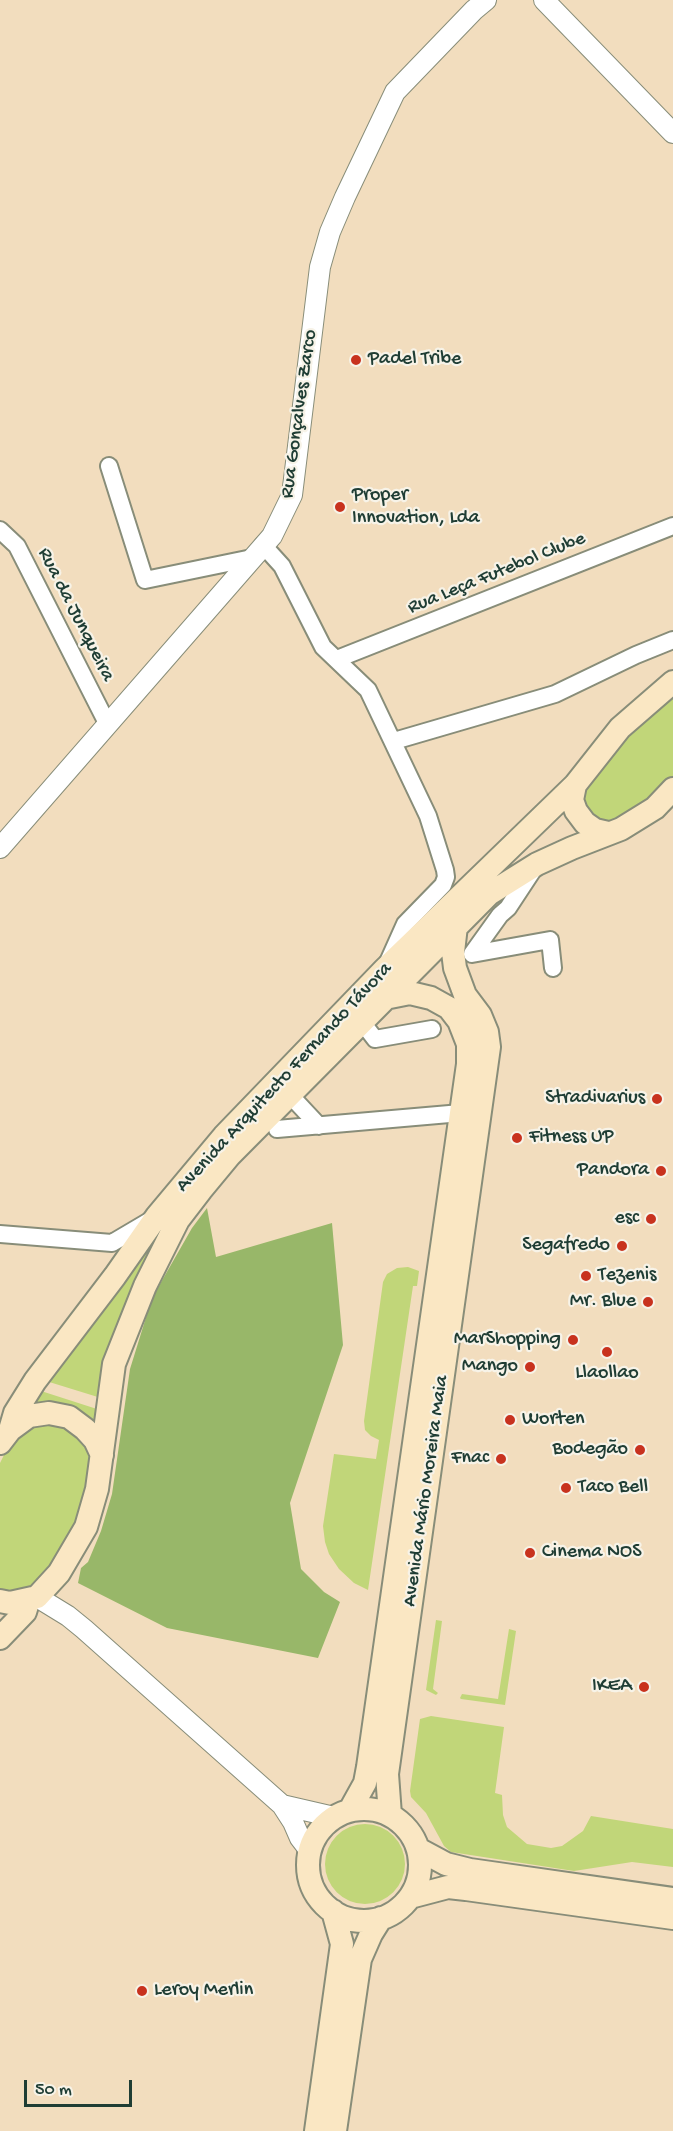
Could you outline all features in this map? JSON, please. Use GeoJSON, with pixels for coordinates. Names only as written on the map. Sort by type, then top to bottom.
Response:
{"type":"FeatureCollection","features":[{"type":"Feature","properties":{"kind":"main road","name":"Avenida Arquitecto Fernando Távora"},"geometry":{"type":"LineString","coordinates":[[3,1437],[35,1382],[157,1216],[224,1136],[385,969],[575,785],[620,728],[673,682]]}},
{"type":"Feature","properties":{"kind":"main road"},"geometry":{"type":"LineString","coordinates":[[575,785],[572,800],[576,811],[585,823],[595,830],[608,833]]}},
{"type":"Feature","properties":{"kind":"main road","name":"Avenida Arquitecto Fernando Távora"},"geometry":{"type":"LineString","coordinates":[[0,1638],[25,1612],[33,1598],[59,1574],[86,1527],[97,1489],[114,1364],[145,1286],[178,1220],[230,1155],[489,894],[537,864],[664,810],[673,789]]}},
{"type":"Feature","properties":{"kind":"main road","name":"Avenida Mário Moreira Maia"},"geometry":{"type":"LineString","coordinates":[[390,1815],[387,1774],[489,1047],[487,1032],[480,1015],[465,995],[455,968],[453,952],[456,926]]}},
{"type":"Feature","properties":{"kind":"main road","name":"Avenida Mário Moreira Maia"},"geometry":{"type":"LineString","coordinates":[[342,1814],[365,1783],[368,1767],[468,1064],[468,1044],[459,1021],[449,1008],[431,998],[410,993],[385,998]]}},
{"type":"Feature","properties":{"kind":"main road","name":"Avenida Arquitecto Fernando Távora"},"geometry":{"type":"LineString","coordinates":[[3,1437],[29,1416],[49,1413],[69,1417],[85,1429],[95,1440],[102,1455]]}},
{"type":"Feature","properties":{"kind":"main road"},"geometry":{"type":"LineString","coordinates":[[0,1601],[10,1603],[33,1598]]}},
{"type":"Feature","properties":{"kind":"main road"},"geometry":{"type":"LineString","coordinates":[[377,1810],[390,1815],[412,1836],[418,1849],[420,1866],[418,1882],[410,1897],[392,1913],[381,1918],[356,1920],[333,1911],[320,1899],[312,1885],[308,1869],[310,1851],[315,1838],[324,1826],[342,1814],[377,1810]]}},
{"type":"Feature","properties":{"kind":"main road"},"geometry":{"type":"LineString","coordinates":[[418,1849],[446,1864],[470,1870],[673,1899]]}},
{"type":"Feature","properties":{"kind":"main road"},"geometry":{"type":"LineString","coordinates":[[410,1897],[448,1887],[673,1918]]}},
{"type":"Feature","properties":{"kind":"main road"},"geometry":{"type":"LineString","coordinates":[[316,2131],[342,1944],[333,1911]]}},
{"type":"Feature","properties":{"kind":"main road"},"geometry":{"type":"LineString","coordinates":[[335,2131],[360,1959],[367,1940],[381,1918]]}},
{"type":"Feature","properties":{"kind":"street","name":"Rua Gonçalves Zarco"},"geometry":{"type":"LineString","coordinates":[[0,848],[272,536],[292,495],[320,267],[330,232],[395,92],[486,0]]}},
{"type":"Feature","properties":{"kind":"street"},"geometry":{"type":"LineString","coordinates":[[544,0],[673,133]]}},
{"type":"Feature","properties":{"kind":"street"},"geometry":{"type":"LineString","coordinates":[[109,466],[145,580],[258,551],[282,566],[323,647],[368,690],[428,816],[446,877],[443,885],[405,924],[385,969]]}},
{"type":"Feature","properties":{"kind":"street","name":"Rua Leça Futebol Clube"},"geometry":{"type":"LineString","coordinates":[[337,659],[673,526]]}},
{"type":"Feature","properties":{"kind":"street","name":"Rua da Junqueira"},"geometry":{"type":"LineString","coordinates":[[0,530],[17,546],[107,723]]}},
{"type":"Feature","properties":{"kind":"street"},"geometry":{"type":"LineString","coordinates":[[394,741],[555,694],[673,640]]}},
{"type":"Feature","properties":{"kind":"street"},"geometry":{"type":"LineString","coordinates":[[537,864],[508,908],[500,915],[472,954],[550,940],[553,968]]}},
{"type":"Feature","properties":{"kind":"street"},"geometry":{"type":"LineString","coordinates":[[489,894],[497,904],[500,915]]}},
{"type":"Feature","properties":{"kind":"street"},"geometry":{"type":"LineString","coordinates":[[362,1022],[375,1039],[432,1029]]}},
{"type":"Feature","properties":{"kind":"street"},"geometry":{"type":"LineString","coordinates":[[290,1095],[319,1125]]}},
{"type":"Feature","properties":{"kind":"street"},"geometry":{"type":"LineString","coordinates":[[277,1129],[461,1113]]}},
{"type":"Feature","properties":{"kind":"street"},"geometry":{"type":"LineString","coordinates":[[0,1234],[112,1243],[157,1216]]}},
{"type":"Feature","properties":{"kind":"street"},"geometry":{"type":"LineString","coordinates":[[112,1243],[116,1255],[115,1276]]}},
{"type":"Feature","properties":{"kind":"street"},"geometry":{"type":"LineString","coordinates":[[59,1574],[61,1595],[68,1616]]}},
{"type":"Feature","properties":{"kind":"street"},"geometry":{"type":"LineString","coordinates":[[33,1598],[68,1616],[282,1805],[310,1851]]}},
{"type":"Feature","properties":{"kind":"street"},"geometry":{"type":"LineString","coordinates":[[282,1805],[342,1814]]}},
{"type":"Feature","properties":{"kind":"green space"},"geometry":{"type":"Polygon","coordinates":[[[673,694],[673,779],[643,805],[612,823],[595,820],[584,805],[583,794],[588,783],[616,748],[673,694]]]}},
{"type":"Feature","properties":{"kind":"green space"},"geometry":{"type":"Polygon","coordinates":[[[189,1187],[153,1246],[133,1285],[115,1333],[101,1398],[46,1381],[189,1187]]]}},
{"type":"Feature","properties":{"kind":"green space"},"geometry":{"type":"Polygon","coordinates":[[[207,1208],[216,1257],[332,1223],[343,1345],[290,1503],[301,1569],[324,1592],[340,1602],[318,1658],[167,1628],[78,1583],[81,1568],[88,1562],[101,1531],[112,1494],[130,1369],[152,1298],[192,1228],[207,1208]]]}},
{"type":"Feature","properties":{"kind":"green space"},"geometry":{"type":"Polygon","coordinates":[[[408,1267],[419,1271],[417,1286],[413,1286],[368,1590],[354,1583],[339,1569],[329,1554],[323,1526],[334,1454],[376,1459],[379,1440],[365,1430],[364,1421],[383,1282],[387,1274],[397,1268],[408,1267]]]}},
{"type":"Feature","properties":{"kind":"green space"},"geometry":{"type":"Polygon","coordinates":[[[38,1390],[100,1410],[98,1430],[26,1408],[38,1390]]]}},
{"type":"Feature","properties":{"kind":"green space"},"geometry":{"type":"Polygon","coordinates":[[[64,1423],[89,1445],[93,1464],[87,1497],[71,1536],[40,1583],[23,1591],[0,1590],[0,1463],[6,1451],[30,1424],[64,1423]]]}},
{"type":"Feature","properties":{"kind":"green space"},"geometry":{"type":"Polygon","coordinates":[[[436,1620],[442,1621],[433,1689],[438,1693],[436,1695],[426,1690],[436,1620]]]}},
{"type":"Feature","properties":{"kind":"green space"},"geometry":{"type":"Polygon","coordinates":[[[509,1629],[516,1631],[505,1705],[461,1699],[462,1694],[498,1699],[509,1629]]]}},
{"type":"Feature","properties":{"kind":"green space"},"geometry":{"type":"Polygon","coordinates":[[[431,1716],[504,1727],[495,1793],[502,1795],[503,1815],[507,1827],[527,1844],[551,1848],[562,1846],[583,1831],[591,1816],[673,1829],[673,1867],[632,1862],[574,1871],[451,1852],[444,1846],[426,1813],[411,1797],[410,1791],[420,1719],[431,1716]]]}},
{"type":"Feature","properties":{"kind":"green space"},"geometry":{"type":"Polygon","coordinates":[[[365,1824],[380,1827],[393,1836],[402,1849],[405,1864],[402,1879],[393,1892],[380,1901],[365,1904],[350,1901],[337,1892],[328,1879],[325,1864],[328,1849],[337,1836],[350,1827],[365,1824]]]}},
{"type":"Feature","properties":{"kind":"place","name":"Padel Tribe"},"geometry":{"type":"Point","coordinates":[356,360]}},
{"type":"Feature","properties":{"kind":"place","name":"Proper Innovation, Lda"},"geometry":{"type":"Point","coordinates":[340,507]}},
{"type":"Feature","properties":{"kind":"place","name":"Stradivarius"},"geometry":{"type":"Point","coordinates":[657,1099]}},
{"type":"Feature","properties":{"kind":"place","name":"Fitness UP"},"geometry":{"type":"Point","coordinates":[517,1138]}},
{"type":"Feature","properties":{"kind":"place","name":"Pandora"},"geometry":{"type":"Point","coordinates":[661,1171]}},
{"type":"Feature","properties":{"kind":"place","name":"esc"},"geometry":{"type":"Point","coordinates":[651,1219]}},
{"type":"Feature","properties":{"kind":"place","name":"Segafredo"},"geometry":{"type":"Point","coordinates":[622,1246]}},
{"type":"Feature","properties":{"kind":"place","name":"Tezenis"},"geometry":{"type":"Point","coordinates":[586,1276]}},
{"type":"Feature","properties":{"kind":"place","name":"Mr. Blue"},"geometry":{"type":"Point","coordinates":[648,1302]}},
{"type":"Feature","properties":{"kind":"place","name":"MarShopping"},"geometry":{"type":"Point","coordinates":[573,1340]}},
{"type":"Feature","properties":{"kind":"place","name":"Llaollao"},"geometry":{"type":"Point","coordinates":[607,1352]}},
{"type":"Feature","properties":{"kind":"place","name":"Mango"},"geometry":{"type":"Point","coordinates":[530,1367]}},
{"type":"Feature","properties":{"kind":"place","name":"Worten"},"geometry":{"type":"Point","coordinates":[510,1420]}},
{"type":"Feature","properties":{"kind":"place","name":"Bodegão"},"geometry":{"type":"Point","coordinates":[640,1450]}},
{"type":"Feature","properties":{"kind":"place","name":"Fnac"},"geometry":{"type":"Point","coordinates":[501,1459]}},
{"type":"Feature","properties":{"kind":"place","name":"Taco Bell"},"geometry":{"type":"Point","coordinates":[566,1488]}},
{"type":"Feature","properties":{"kind":"place","name":"Cinema NOS"},"geometry":{"type":"Point","coordinates":[530,1553]}},
{"type":"Feature","properties":{"kind":"place","name":"IKEA"},"geometry":{"type":"Point","coordinates":[644,1687]}},
{"type":"Feature","properties":{"kind":"place","name":"Leroy Merlin"},"geometry":{"type":"Point","coordinates":[142,1991]}}]}
